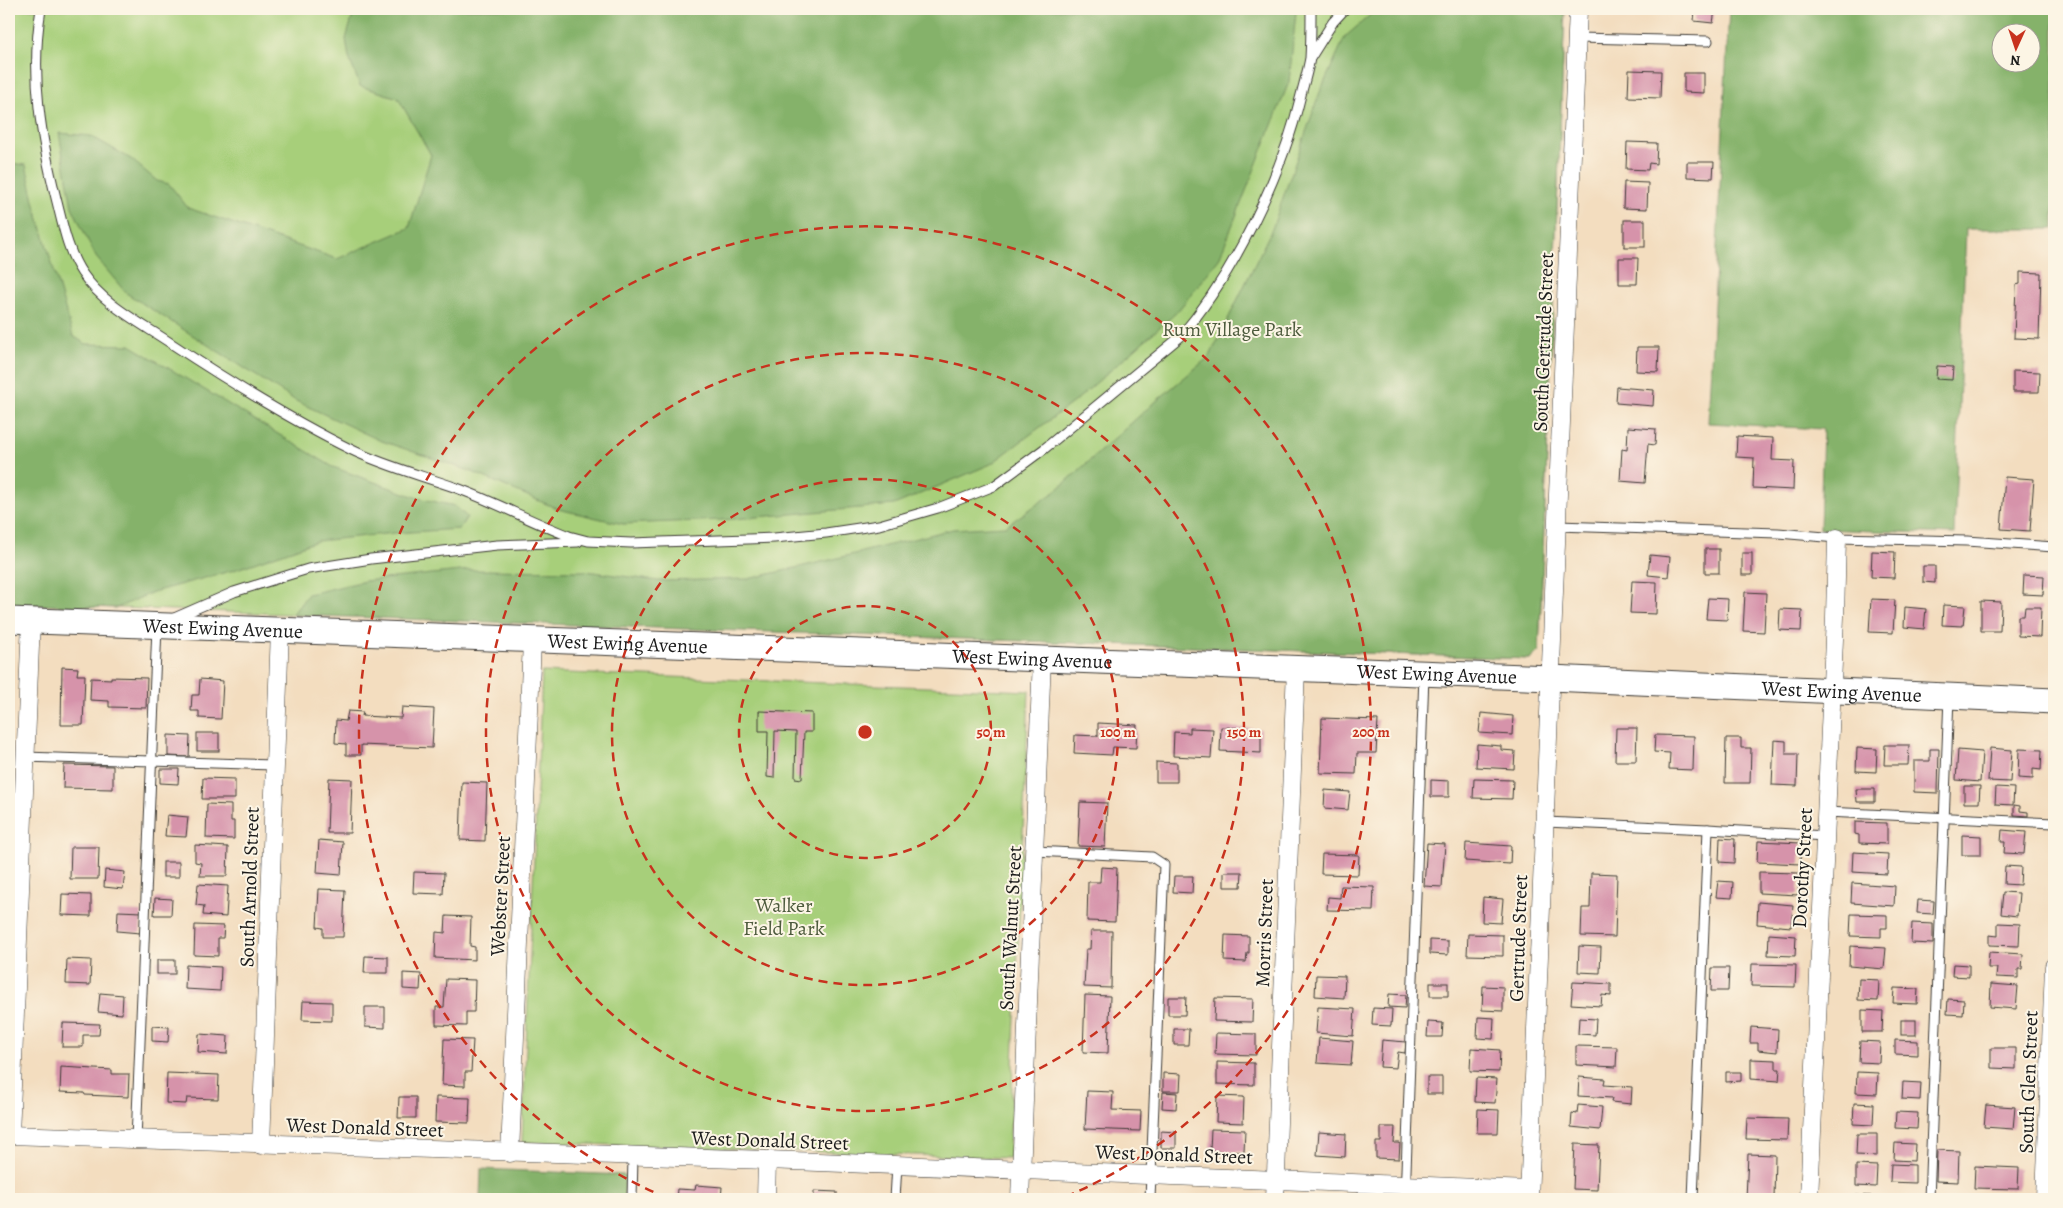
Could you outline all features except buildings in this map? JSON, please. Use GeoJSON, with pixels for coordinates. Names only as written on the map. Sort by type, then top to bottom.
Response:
{"type":"FeatureCollection","features":[{"type":"Feature","properties":{"kind":"street","name":"South Gertrude Street"},"geometry":{"type":"LineString","coordinates":[[1551,678],[1578,9]]}},
{"type":"Feature","properties":{"kind":"street","name":"Dorothy Street"},"geometry":{"type":"LineString","coordinates":[[1809,1199],[1837,538]]}},
{"type":"Feature","properties":{"kind":"street","name":"West Ewing Avenue"},"geometry":{"type":"LineString","coordinates":[[20,620],[532,641],[1042,658],[1551,678],[2054,701]]}},
{"type":"Feature","properties":{"kind":"street"},"geometry":{"type":"LineString","coordinates":[[10,1135],[24,757],[20,620]]}},
{"type":"Feature","properties":{"kind":"street","name":"South Arnold Street"},"geometry":{"type":"LineString","coordinates":[[262,1145],[280,630]]}},
{"type":"Feature","properties":{"kind":"street","name":"Webster Street"},"geometry":{"type":"LineString","coordinates":[[510,1153],[532,641]]}},
{"type":"Feature","properties":{"kind":"street","name":"South Walnut Street"},"geometry":{"type":"LineString","coordinates":[[1020,1199],[1036,851],[1042,658]]}},
{"type":"Feature","properties":{"kind":"street","name":"Morris Street"},"geometry":{"type":"LineString","coordinates":[[1275,1199],[1296,668]]}},
{"type":"Feature","properties":{"kind":"street","name":"Gertrude Street"},"geometry":{"type":"LineString","coordinates":[[1529,1194],[1551,678]]}},
{"type":"Feature","properties":{"kind":"street","name":"South Glen Street"},"geometry":{"type":"LineString","coordinates":[[2045,1199],[2054,966]]}},
{"type":"Feature","properties":{"kind":"street","name":"West Donald Street"},"geometry":{"type":"LineString","coordinates":[[10,1135],[1151,1174],[1276,1179],[1405,1192],[1529,1194]]}},
{"type":"Feature","properties":{"kind":"street"},"geometry":{"type":"LineString","coordinates":[[766,1199],[767,1160]]}},
{"type":"Feature","properties":{"kind":"lane"},"geometry":{"type":"LineString","coordinates":[[41,9],[36,77],[39,118],[46,158],[67,240],[81,271],[92,286],[110,303],[208,368],[318,433],[378,462],[456,488],[553,530],[588,541]]}},
{"type":"Feature","properties":{"kind":"lane"},"geometry":{"type":"LineString","coordinates":[[136,1140],[157,625],[234,592],[308,569],[371,559],[479,547],[588,541],[682,543],[826,533],[879,525],[938,508],[994,486],[1044,449],[1165,352],[1195,320],[1233,260],[1254,220],[1284,152],[1297,113],[1310,60],[1311,9]]}},
{"type":"Feature","properties":{"kind":"lane"},"geometry":{"type":"LineString","coordinates":[[1310,60],[1333,22],[1345,9]]}},
{"type":"Feature","properties":{"kind":"lane"},"geometry":{"type":"LineString","coordinates":[[1577,38],[1708,41]]}},
{"type":"Feature","properties":{"kind":"lane"},"geometry":{"type":"LineString","coordinates":[[1557,526],[1778,533],[1837,538],[1967,541],[2054,547]]}},
{"type":"Feature","properties":{"kind":"lane"},"geometry":{"type":"LineString","coordinates":[[1405,1192],[1425,673]]}},
{"type":"Feature","properties":{"kind":"lane"},"geometry":{"type":"LineString","coordinates":[[1929,1199],[1949,696]]}},
{"type":"Feature","properties":{"kind":"lane"},"geometry":{"type":"LineString","coordinates":[[24,757],[274,765]]}},
{"type":"Feature","properties":{"kind":"lane"},"geometry":{"type":"LineString","coordinates":[[1826,812],[2054,823]]}},
{"type":"Feature","properties":{"kind":"lane"},"geometry":{"type":"LineString","coordinates":[[1545,822],[1825,836]]}},
{"type":"Feature","properties":{"kind":"lane"},"geometry":{"type":"LineString","coordinates":[[1693,1199],[1708,829]]}},
{"type":"Feature","properties":{"kind":"lane"},"geometry":{"type":"LineString","coordinates":[[1036,851],[1152,857],[1164,865],[1150,1199]]}},
{"type":"Feature","properties":{"kind":"lane"},"geometry":{"type":"LineString","coordinates":[[632,1199],[633,1157]]}},
{"type":"Feature","properties":{"kind":"lane"},"geometry":{"type":"LineString","coordinates":[[895,1199],[897,1165]]}},
{"type":"Feature","properties":{"kind":"green space","name":"Rum Village Park"},"geometry":{"type":"Polygon","coordinates":[[[9,9],[1565,9],[1539,651],[1530,659],[9,604],[9,9]]]}},
{"type":"Feature","properties":{"kind":"green space"},"geometry":{"type":"Polygon","coordinates":[[[349,9],[1295,9],[1296,12],[1289,82],[1219,259],[1177,312],[1079,398],[991,464],[894,505],[723,520],[623,524],[558,509],[470,471],[379,440],[296,401],[126,293],[96,257],[72,207],[59,133],[91,136],[131,159],[157,181],[169,184],[188,208],[337,259],[409,228],[431,155],[398,98],[360,86],[349,58],[346,39],[353,15],[349,9]]]}},
{"type":"Feature","properties":{"kind":"green space"},"geometry":{"type":"Polygon","coordinates":[[[1377,9],[1565,9],[1539,651],[1530,659],[292,615],[308,594],[365,581],[470,570],[586,571],[658,581],[748,579],[953,529],[1006,526],[1056,491],[1148,408],[1210,356],[1272,229],[1320,92],[1345,37],[1377,9]]]}},
{"type":"Feature","properties":{"kind":"green space"},"geometry":{"type":"Polygon","coordinates":[[[1729,9],[2054,9],[2054,229],[1966,229],[1954,534],[1820,529],[1823,429],[1708,423],[1729,9]]]}},
{"type":"Feature","properties":{"kind":"green space"},"geometry":{"type":"Polygon","coordinates":[[[9,163],[26,165],[36,209],[73,336],[86,344],[130,345],[333,467],[418,498],[455,506],[467,517],[459,529],[317,541],[234,570],[153,592],[117,608],[9,604],[9,163]]]}},
{"type":"Feature","properties":{"kind":"green space","name":"Walker Field Park"},"geometry":{"type":"Polygon","coordinates":[[[542,672],[1029,691],[1009,1158],[522,1142],[542,672]]]}},
{"type":"Feature","properties":{"kind":"green space"},"geometry":{"type":"Polygon","coordinates":[[[481,1169],[625,1175],[624,1199],[480,1199],[481,1169]]]}}]}
